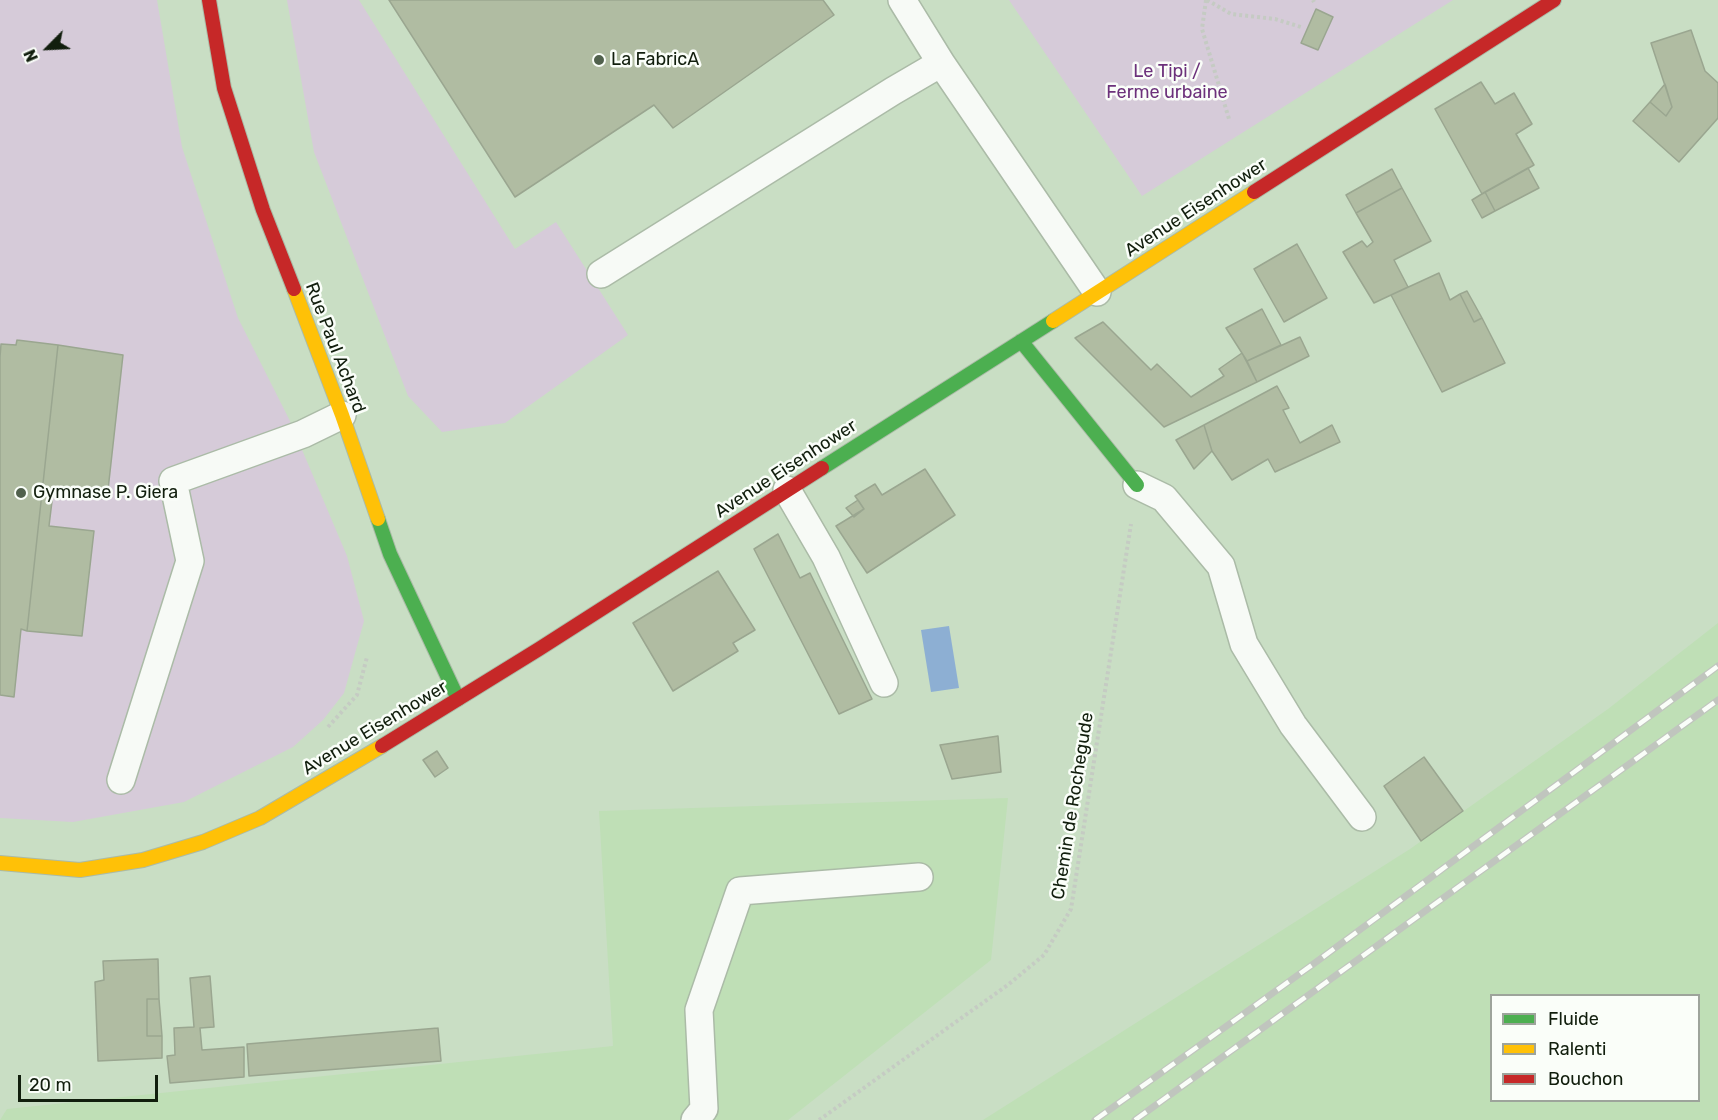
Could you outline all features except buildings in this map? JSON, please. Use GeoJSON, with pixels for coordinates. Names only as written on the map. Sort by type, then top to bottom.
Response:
{"type":"FeatureCollection","features":[{"type":"Feature","properties":{"kind":"street","name":"Rue Paul Achard"},"geometry":{"type":"LineString","coordinates":[[209,0],[224,88],[260,199],[342,415],[390,554],[458,699]]}},
{"type":"Feature","properties":{"kind":"street","name":"Avenue Eisenhower"},"geometry":{"type":"LineString","coordinates":[[0,863],[80,870],[143,860],[203,842],[260,818],[458,699],[1554,0]]}},
{"type":"Feature","properties":{"kind":"street"},"geometry":{"type":"LineString","coordinates":[[1021,341],[1137,485]]}},
{"type":"Feature","properties":{"kind":"lane"},"geometry":{"type":"LineString","coordinates":[[902,0],[941,63],[1096,292]]}},
{"type":"Feature","properties":{"kind":"lane"},"geometry":{"type":"LineString","coordinates":[[601,274],[941,63]]}},
{"type":"Feature","properties":{"kind":"lane"},"geometry":{"type":"LineString","coordinates":[[121,780],[190,561],[173,481],[303,434],[342,415]]}},
{"type":"Feature","properties":{"kind":"lane"},"geometry":{"type":"LineString","coordinates":[[1137,485],[1164,498],[1221,566],[1244,644],[1293,725],[1362,817]]}},
{"type":"Feature","properties":{"kind":"lane"},"geometry":{"type":"LineString","coordinates":[[787,490],[826,557],[884,683]]}},
{"type":"Feature","properties":{"kind":"lane"},"geometry":{"type":"LineString","coordinates":[[695,1120],[704,1109],[699,1010],[740,891],[919,877]]}},
{"type":"Feature","properties":{"kind":"path"},"geometry":{"type":"LineString","coordinates":[[1229,119],[1202,29],[1207,0],[1231,15],[1275,19],[1301,27]]}},
{"type":"Feature","properties":{"kind":"path","name":"Chemin de Rochegude"},"geometry":{"type":"LineString","coordinates":[[819,1120],[1027,970],[1044,955],[1071,909],[1137,485]]}},
{"type":"Feature","properties":{"kind":"path"},"geometry":{"type":"LineString","coordinates":[[325,730],[334,723],[357,695],[367,657]]}},
{"type":"Feature","properties":{"kind":"shaded area"},"geometry":{"type":"Polygon","coordinates":[[[1718,623],[1718,1120],[983,1120],[1410,849],[1608,709],[1718,623]]]}},
{"type":"Feature","properties":{"kind":"shaded area"},"geometry":{"type":"Polygon","coordinates":[[[1008,798],[991,960],[788,1120],[0,1120],[7,1109],[613,1046],[599,811],[1008,798]]]}},
{"type":"Feature","properties":{"kind":"green space"},"geometry":{"type":"Polygon","coordinates":[[[0,0],[157,0],[182,147],[238,318],[289,419],[347,556],[364,621],[344,693],[323,720],[293,747],[184,802],[73,822],[0,818],[0,0]]]}},
{"type":"Feature","properties":{"kind":"green space"},"geometry":{"type":"Polygon","coordinates":[[[287,0],[359,0],[515,249],[556,222],[628,335],[505,423],[442,432],[408,396],[314,152],[287,0]]]}},
{"type":"Feature","properties":{"kind":"green space","name":"Le Tipi / Ferme urbaine"},"geometry":{"type":"Polygon","coordinates":[[[1009,0],[1453,0],[1142,196],[1009,0]]]}},
{"type":"Feature","properties":{"kind":"water"},"geometry":{"type":"Polygon","coordinates":[[[949,626],[959,688],[931,692],[921,630],[949,626]]]}},
{"type":"Feature","properties":{"kind":"railway"},"geometry":{"type":"LineString","coordinates":[[1095,1120],[1312,965],[1718,666]]}},
{"type":"Feature","properties":{"kind":"railway"},"geometry":{"type":"LineString","coordinates":[[1135,1120],[1718,700]]}},
{"type":"Feature","properties":{"kind":"traffic: fast"},"geometry":{"type":"LineString","coordinates":[[822,468],[1053,321]]}},
{"type":"Feature","properties":{"kind":"traffic: fast"},"geometry":{"type":"LineString","coordinates":[[1021,341],[1137,485]]}},
{"type":"Feature","properties":{"kind":"traffic: fast"},"geometry":{"type":"LineString","coordinates":[[378,519],[390,554],[458,699]]}},
{"type":"Feature","properties":{"kind":"traffic: slow"},"geometry":{"type":"LineString","coordinates":[[1053,321],[1254,192]]}},
{"type":"Feature","properties":{"kind":"traffic: slow"},"geometry":{"type":"LineString","coordinates":[[294,289],[342,415],[378,519]]}},
{"type":"Feature","properties":{"kind":"traffic: slow"},"geometry":{"type":"LineString","coordinates":[[0,863],[80,870],[143,860],[203,842],[260,818],[382,746]]}},
{"type":"Feature","properties":{"kind":"traffic: jam"},"geometry":{"type":"LineString","coordinates":[[209,0],[224,88],[263,210],[294,289]]}},
{"type":"Feature","properties":{"kind":"traffic: jam"},"geometry":{"type":"LineString","coordinates":[[1254,192],[1554,0]]}},
{"type":"Feature","properties":{"kind":"traffic: jam"},"geometry":{"type":"LineString","coordinates":[[382,746],[539,649],[822,468]]}},
{"type":"Feature","properties":{"kind":"place","name":"La FabricA"},"geometry":{"type":"Point","coordinates":[599,60]}},
{"type":"Feature","properties":{"kind":"place","name":"Gymnase P. Giera"},"geometry":{"type":"Point","coordinates":[21,493]}}]}
